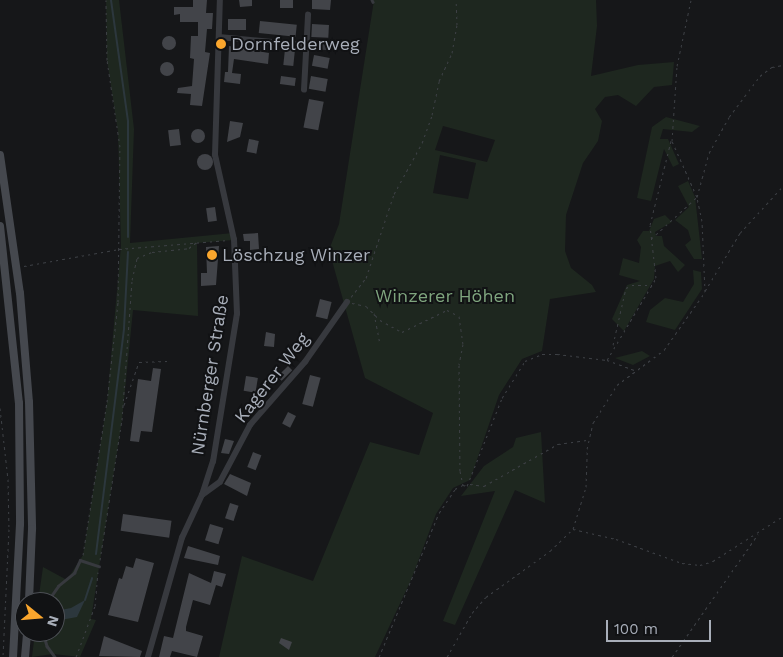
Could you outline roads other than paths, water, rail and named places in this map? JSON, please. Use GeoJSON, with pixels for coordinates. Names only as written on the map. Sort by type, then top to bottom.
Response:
{"type":"FeatureCollection","features":[{"type":"Feature","properties":{"kind":"main road"},"geometry":{"type":"LineString","coordinates":[[0,155],[18,275],[29,392],[32,530],[29,592]]}},
{"type":"Feature","properties":{"kind":"main road"},"geometry":{"type":"LineString","coordinates":[[0,226],[19,403],[20,524],[13,657]]}},
{"type":"Feature","properties":{"kind":"main road"},"geometry":{"type":"LineString","coordinates":[[25,657],[26,642]]}},
{"type":"Feature","properties":{"kind":"street","name":"Nürnberger Straße"},"geometry":{"type":"LineString","coordinates":[[148,657],[182,538],[202,495],[213,462],[237,314],[234,240],[215,155],[220,0]]}},
{"type":"Feature","properties":{"kind":"street"},"geometry":{"type":"LineString","coordinates":[[304,90],[308,15]]}},
{"type":"Feature","properties":{"kind":"street"},"geometry":{"type":"LineString","coordinates":[[219,37],[326,47]]}},
{"type":"Feature","properties":{"kind":"street","name":"Kagerer Weg"},"geometry":{"type":"LineString","coordinates":[[202,495],[220,482],[250,426],[305,362],[347,302]]}},
{"type":"Feature","properties":{"kind":"lane"},"geometry":{"type":"LineString","coordinates":[[54,592],[58,586],[74,573],[80,560],[99,566]]}},
{"type":"Feature","properties":{"kind":"lane"},"geometry":{"type":"LineString","coordinates":[[48,642],[55,657]]}},
{"type":"Feature","properties":{"kind":"waterway"},"geometry":{"type":"LineString","coordinates":[[111,0],[128,121],[128,237]]}},
{"type":"Feature","properties":{"kind":"waterway"},"geometry":{"type":"LineString","coordinates":[[96,554],[124,328],[128,252]]}},
{"type":"Feature","properties":{"kind":"waterway"},"geometry":{"type":"LineString","coordinates":[[85,600],[92,578]]}},
{"type":"Feature","properties":{"kind":"place","name":"Dornfelderweg"},"geometry":{"type":"Point","coordinates":[221,44]}},
{"type":"Feature","properties":{"kind":"place","name":"Löschzug Winzer"},"geometry":{"type":"Point","coordinates":[212,255]}},
{"type":"Feature","properties":{"kind":"park label","name":"Winzerer Höhen"},"geometry":{"type":"Point","coordinates":[445,296]}}]}
